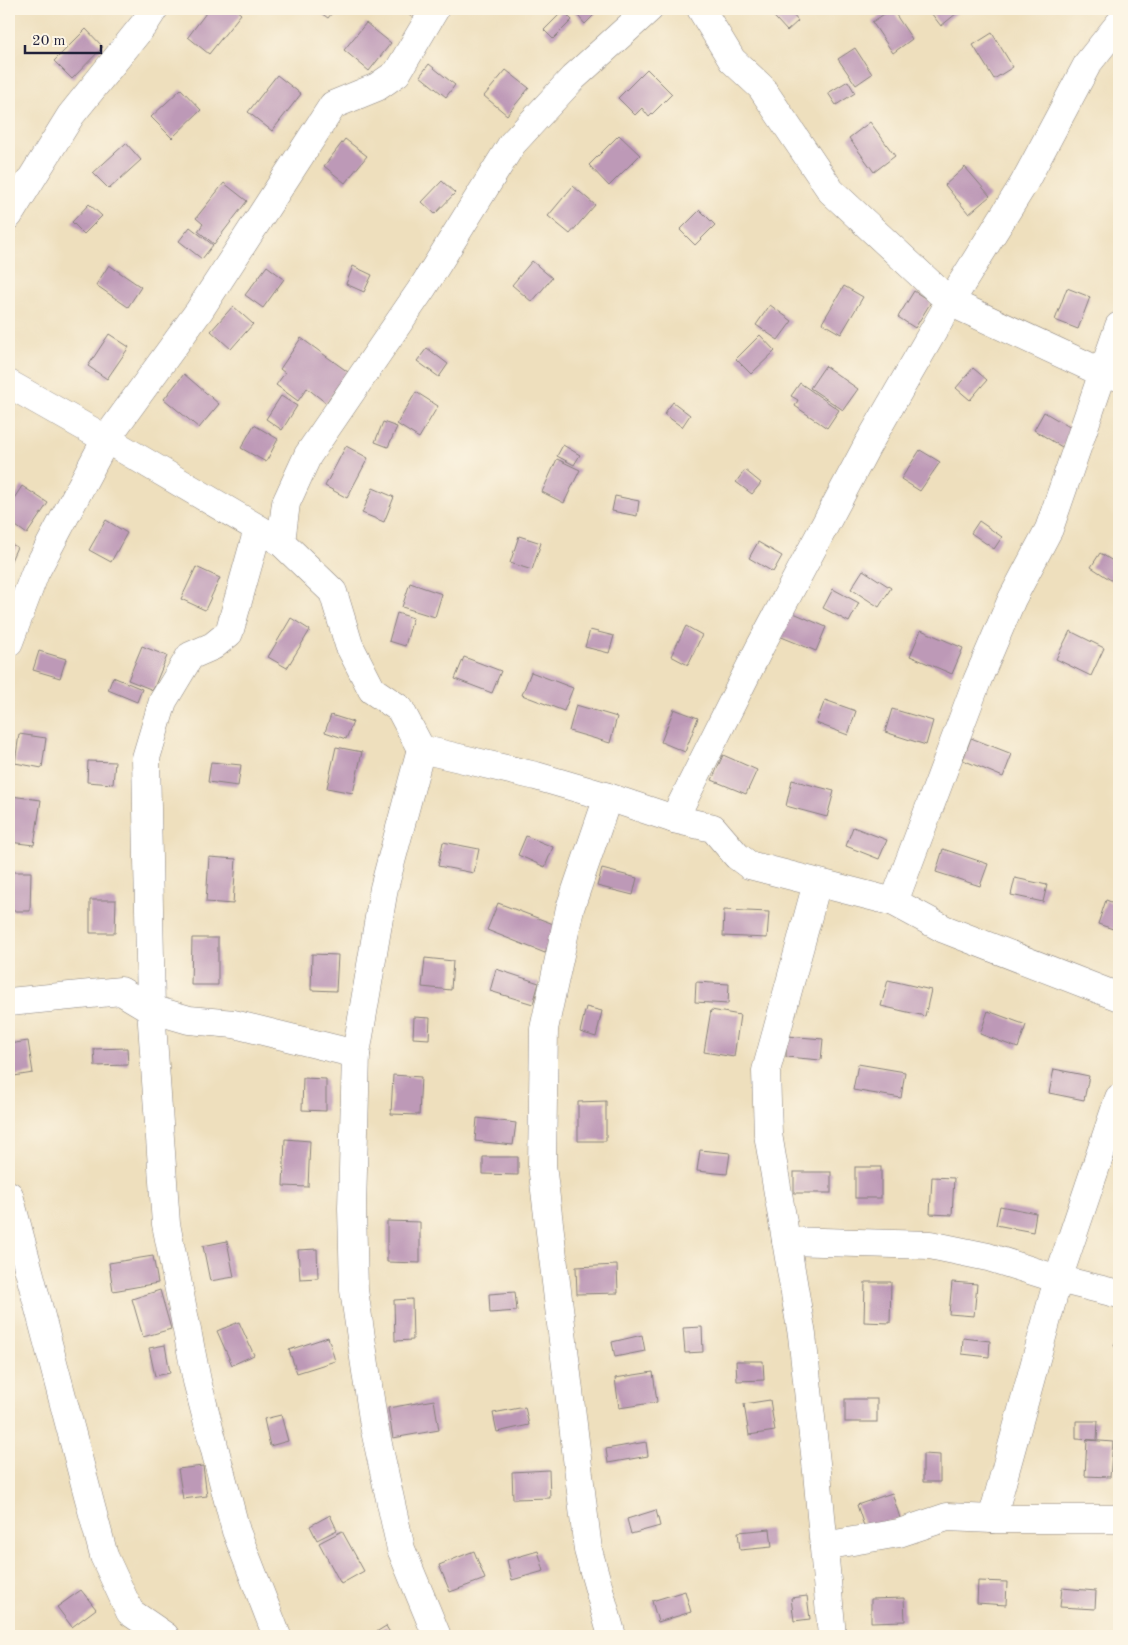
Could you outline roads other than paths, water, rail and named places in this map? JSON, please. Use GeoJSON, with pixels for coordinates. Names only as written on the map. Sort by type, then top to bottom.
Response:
{"type":"FeatureCollection","features":[{"type":"Feature","properties":{"kind":"street"},"geometry":{"type":"LineString","coordinates":[[9,215],[72,115],[146,23],[154,9]]}},
{"type":"Feature","properties":{"kind":"street"},"geometry":{"type":"LineString","coordinates":[[9,642],[35,574],[106,439],[199,311],[333,105],[377,88],[397,73],[435,9]]}},
{"type":"Feature","properties":{"kind":"street"},"geometry":{"type":"LineString","coordinates":[[701,9],[732,60],[760,87],[831,191],[950,302],[1111,375]]}},
{"type":"Feature","properties":{"kind":"street"},"geometry":{"type":"LineString","coordinates":[[281,542],[286,503],[308,455],[423,287],[512,144],[573,78],[644,10]]}},
{"type":"Feature","properties":{"kind":"street"},"geometry":{"type":"LineString","coordinates":[[674,819],[760,646],[858,464],[950,302],[1023,185],[1088,62],[1119,24]]}},
{"type":"Feature","properties":{"kind":"street"},"geometry":{"type":"LineString","coordinates":[[894,902],[977,681],[1012,599],[1049,529],[1111,375],[1119,326]]}},
{"type":"Feature","properties":{"kind":"street"},"geometry":{"type":"LineString","coordinates":[[9,384],[281,542],[333,592],[349,645],[372,690],[400,709],[421,749],[384,888],[356,1054],[352,1208],[354,1290],[374,1426],[401,1549],[437,1636]]}},
{"type":"Feature","properties":{"kind":"street"},"geometry":{"type":"LineString","coordinates":[[258,529],[229,634],[213,646],[190,656],[163,701],[146,758],[151,1009],[166,1224],[197,1381],[236,1532],[277,1636]]}},
{"type":"Feature","properties":{"kind":"street"},"geometry":{"type":"LineString","coordinates":[[421,749],[536,776],[674,819],[713,828],[749,866],[894,902],[944,929],[1119,997]]}},
{"type":"Feature","properties":{"kind":"street"},"geometry":{"type":"LineString","coordinates":[[608,797],[570,908],[544,1029],[542,1165],[588,1550],[612,1636]]}},
{"type":"Feature","properties":{"kind":"street"},"geometry":{"type":"LineString","coordinates":[[816,883],[766,1071],[768,1134],[802,1335],[832,1636]]}},
{"type":"Feature","properties":{"kind":"street"},"geometry":{"type":"LineString","coordinates":[[9,1002],[122,991],[151,1009],[189,1020],[234,1024],[356,1054]]}},
{"type":"Feature","properties":{"kind":"street"},"geometry":{"type":"LineString","coordinates":[[992,1520],[1058,1279],[1119,1098]]}},
{"type":"Feature","properties":{"kind":"street"},"geometry":{"type":"LineString","coordinates":[[9,1195],[104,1556],[130,1612],[165,1636]]}},
{"type":"Feature","properties":{"kind":"street"},"geometry":{"type":"LineString","coordinates":[[786,1241],[930,1245],[988,1258],[1058,1279],[1119,1294]]}},
{"type":"Feature","properties":{"kind":"street"},"geometry":{"type":"LineString","coordinates":[[824,1546],[899,1532],[947,1517],[992,1520],[1119,1519]]}}]}
